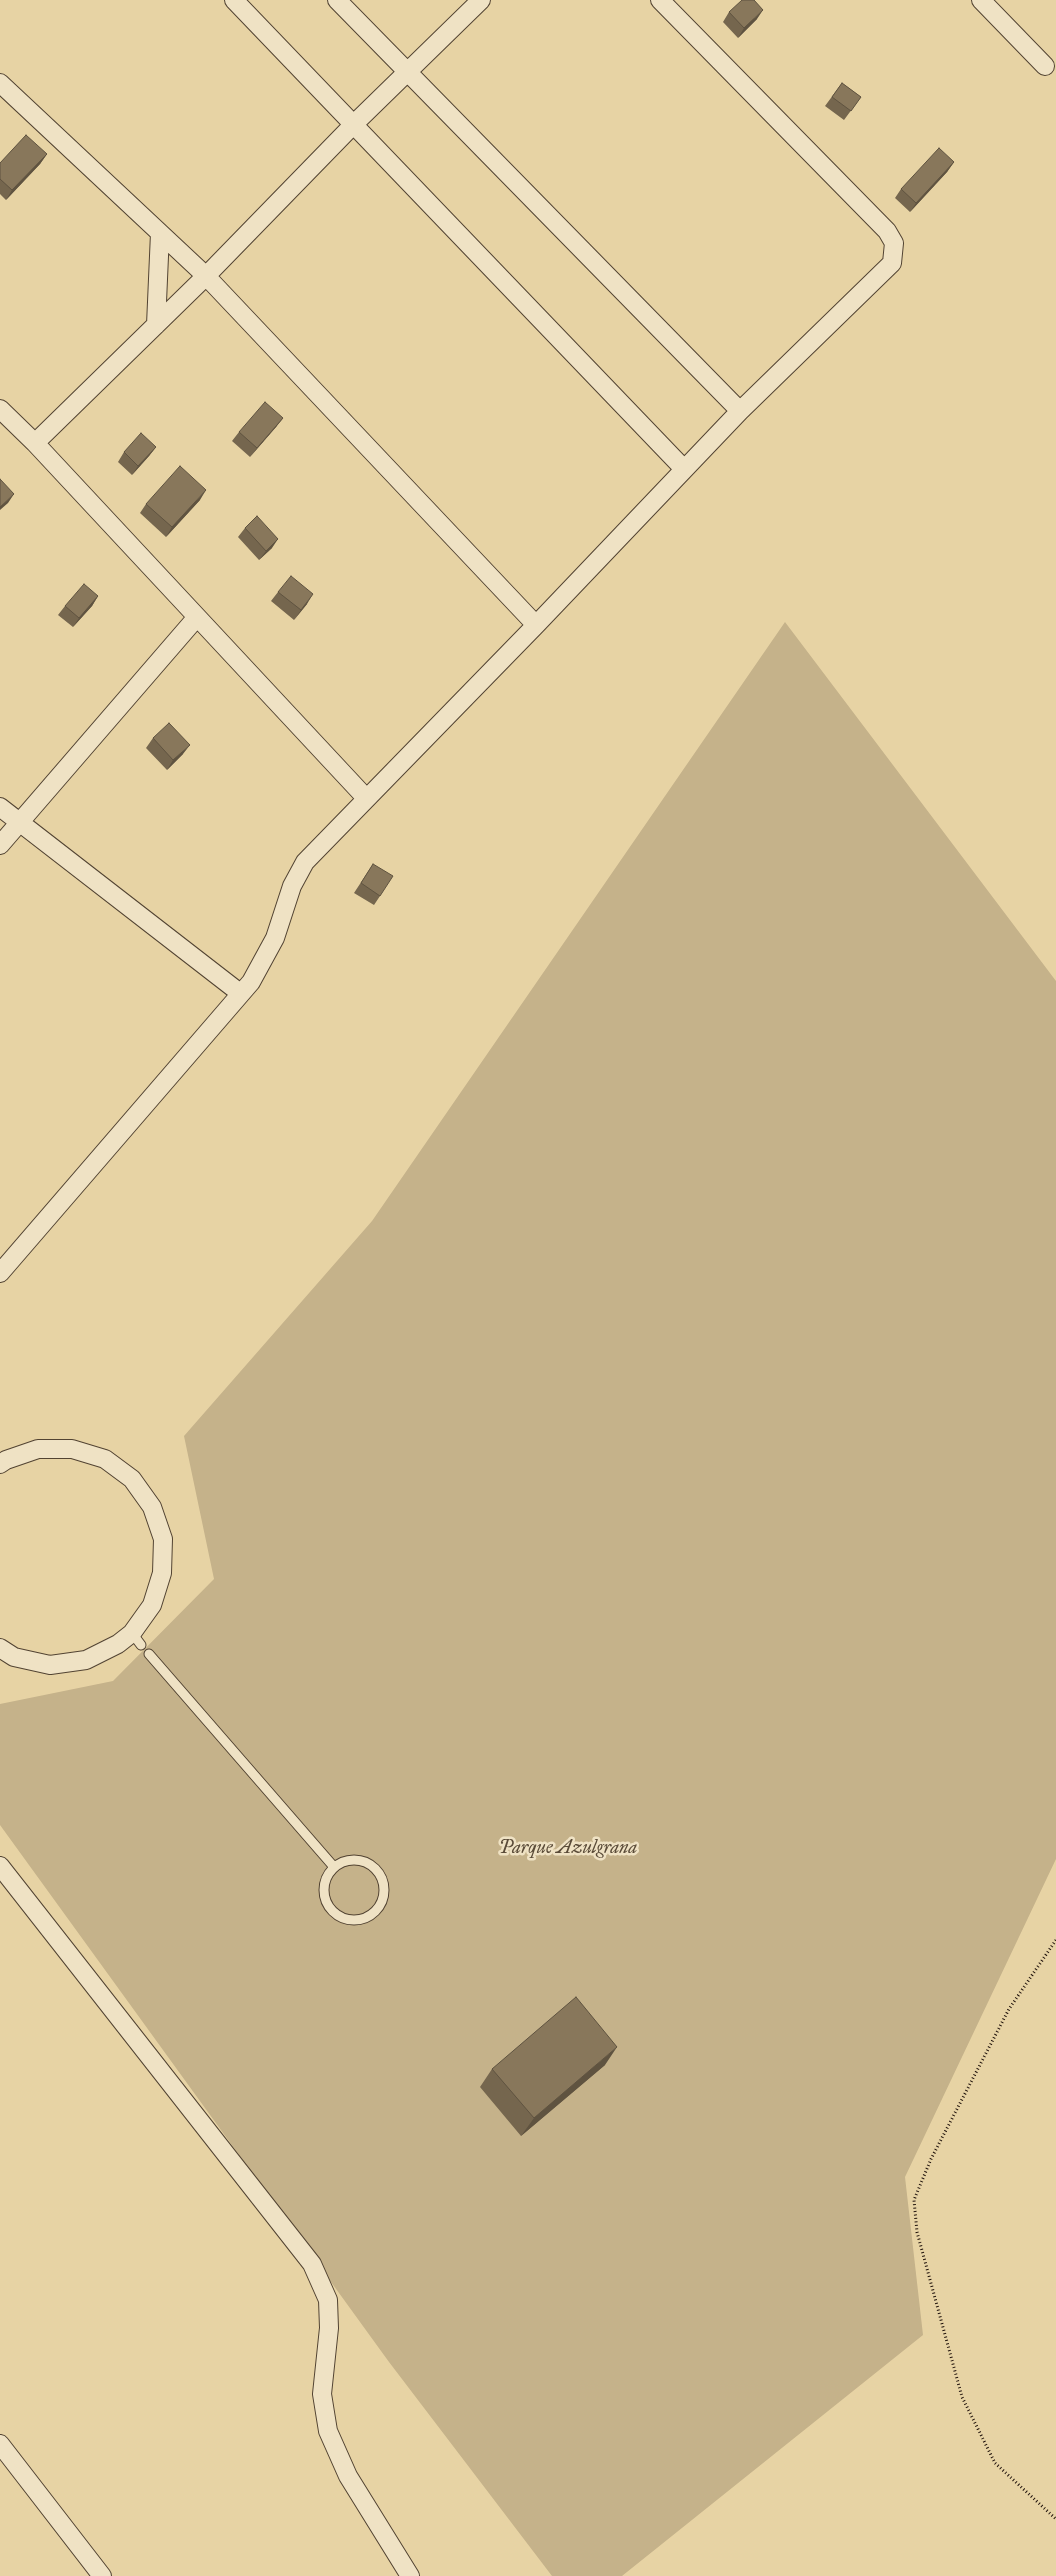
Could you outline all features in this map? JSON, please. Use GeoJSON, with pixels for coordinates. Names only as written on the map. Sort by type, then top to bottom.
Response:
{"type":"FeatureCollection","features":[{"type":"Feature","properties":{"kind":"street"},"geometry":{"type":"LineString","coordinates":[[234,0],[684,469]]}},
{"type":"Feature","properties":{"kind":"street"},"geometry":{"type":"LineString","coordinates":[[337,0],[740,411]]}},
{"type":"Feature","properties":{"kind":"street"},"geometry":{"type":"LineString","coordinates":[[35,443],[206,276],[354,124],[481,0]]}},
{"type":"Feature","properties":{"kind":"street"},"geometry":{"type":"LineString","coordinates":[[0,1273],[251,982],[275,938],[292,886],[305,862],[536,625],[740,411],[892,263],[894,243],[887,231],[660,0]]}},
{"type":"Feature","properties":{"kind":"street"},"geometry":{"type":"LineString","coordinates":[[981,0],[1045,66]]}},
{"type":"Feature","properties":{"kind":"street"},"geometry":{"type":"LineString","coordinates":[[0,83],[206,276],[536,625]]}},
{"type":"Feature","properties":{"kind":"street"},"geometry":{"type":"LineString","coordinates":[[156,325],[160,233]]}},
{"type":"Feature","properties":{"kind":"street"},"geometry":{"type":"LineString","coordinates":[[0,409],[35,443],[366,798]]}},
{"type":"Feature","properties":{"kind":"street"},"geometry":{"type":"LineString","coordinates":[[0,845],[21,823],[197,617]]}},
{"type":"Feature","properties":{"kind":"street"},"geometry":{"type":"LineString","coordinates":[[0,807],[240,993]]}},
{"type":"Feature","properties":{"kind":"street"},"geometry":{"type":"LineString","coordinates":[[0,1464],[6,1460],[38,1449],[72,1449],[104,1459],[132,1479],[152,1507],[162,1539],[162,1573],[152,1606],[136,1639],[118,1644],[86,1660],[50,1664],[14,1657],[0,1648]]}},
{"type":"Feature","properties":{"kind":"street"},"geometry":{"type":"LineString","coordinates":[[0,1866],[312,2264],[328,2300],[329,2328],[322,2394],[328,2431],[348,2476],[410,2576]]}},
{"type":"Feature","properties":{"kind":"street"},"geometry":{"type":"LineString","coordinates":[[0,2444],[102,2576]]}},
{"type":"Feature","properties":{"kind":"lane"},"geometry":{"type":"LineString","coordinates":[[149,1654],[334,1867]]}},
{"type":"Feature","properties":{"kind":"lane"},"geometry":{"type":"LineString","coordinates":[[352,1860],[370,1864],[378,1870],[382,1879],[384,1897],[374,1914],[356,1921],[338,1916],[331,1910],[326,1902],[324,1883],[334,1867],[352,1860]]}},
{"type":"Feature","properties":{"kind":"path"},"geometry":{"type":"LineString","coordinates":[[1056,1940],[1009,2009],[931,2159],[914,2200],[916,2232],[962,2397],[995,2463],[1056,2519]]}},
{"type":"Feature","properties":{"kind":"green space","name":"Parque Azulgrana"},"geometry":{"type":"Polygon","coordinates":[[[785,622],[1056,981],[1056,1859],[905,2177],[923,2335],[622,2576],[552,2576],[389,2362],[0,1825],[0,1704],[113,1681],[214,1579],[184,1436],[372,1221],[785,622]]]}},
{"type":"Feature","properties":{"kind":"building"},"geometry":{"type":"Polygon","coordinates":[[[742,0],[754,0],[763,10],[744,28],[729,12],[742,0]]]}},
{"type":"Feature","properties":{"kind":"building"},"geometry":{"type":"Polygon","coordinates":[[[842,83],[861,97],[851,111],[832,97],[842,83]]]}},
{"type":"Feature","properties":{"kind":"building"},"geometry":{"type":"Polygon","coordinates":[[[26,135],[47,154],[12,190],[0,179],[0,163],[26,135]]]}},
{"type":"Feature","properties":{"kind":"building"},"geometry":{"type":"Polygon","coordinates":[[[939,148],[954,162],[916,203],[901,189],[939,148]]]}},
{"type":"Feature","properties":{"kind":"building"},"geometry":{"type":"Polygon","coordinates":[[[265,402],[283,418],[257,448],[239,432],[265,402]]]}},
{"type":"Feature","properties":{"kind":"building"},"geometry":{"type":"Polygon","coordinates":[[[141,433],[156,447],[138,466],[124,452],[141,433]]]}},
{"type":"Feature","properties":{"kind":"building"},"geometry":{"type":"Polygon","coordinates":[[[180,466],[206,490],[172,527],[146,504],[180,466]]]}},
{"type":"Feature","properties":{"kind":"building"},"geometry":{"type":"Polygon","coordinates":[[[0,479],[14,494],[0,507],[0,479]]]}},
{"type":"Feature","properties":{"kind":"building"},"geometry":{"type":"Polygon","coordinates":[[[257,516],[278,539],[266,551],[245,528],[257,516]]]}},
{"type":"Feature","properties":{"kind":"building"},"geometry":{"type":"Polygon","coordinates":[[[291,576],[313,594],[301,610],[278,592],[291,576]]]}},
{"type":"Feature","properties":{"kind":"building"},"geometry":{"type":"Polygon","coordinates":[[[84,584],[98,596],[79,618],[65,606],[84,584]]]}},
{"type":"Feature","properties":{"kind":"building"},"geometry":{"type":"Polygon","coordinates":[[[169,723],[190,745],[173,760],[153,738],[169,723]]]}},
{"type":"Feature","properties":{"kind":"building"},"geometry":{"type":"Polygon","coordinates":[[[373,864],[393,876],[380,896],[361,883],[373,864]]]}},
{"type":"Feature","properties":{"kind":"building"},"geometry":{"type":"Polygon","coordinates":[[[576,1997],[617,2047],[534,2118],[492,2069],[576,1997]]]}}]}
